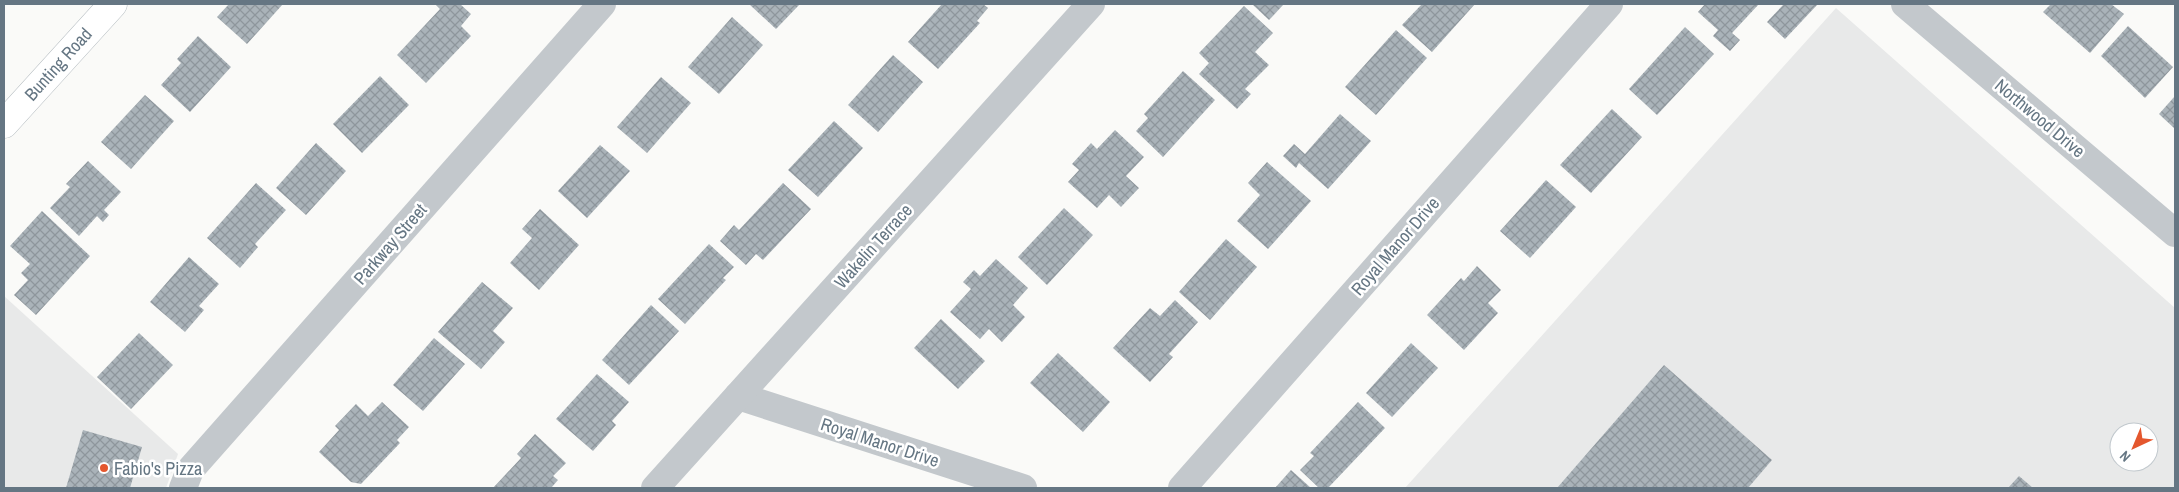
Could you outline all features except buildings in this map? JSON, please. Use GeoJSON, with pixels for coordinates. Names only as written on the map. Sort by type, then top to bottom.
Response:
{"type":"FeatureCollection","features":[{"type":"Feature","properties":{"kind":"main road","name":"Bunting Road"},"geometry":{"type":"LineString","coordinates":[[4,124],[113,4]]}},
{"type":"Feature","properties":{"kind":"street","name":"Parkway Street"},"geometry":{"type":"LineString","coordinates":[[183,488],[190,470],[602,4]]}},
{"type":"Feature","properties":{"kind":"street","name":"Wakelin Terrace"},"geometry":{"type":"LineString","coordinates":[[655,488],[1091,4]]}},
{"type":"Feature","properties":{"kind":"street","name":"Royal Manor Drive"},"geometry":{"type":"LineString","coordinates":[[1182,488],[1609,4]]}},
{"type":"Feature","properties":{"kind":"street","name":"Northwood Drive"},"geometry":{"type":"LineString","coordinates":[[1905,4],[2175,232]]}},
{"type":"Feature","properties":{"kind":"street","name":"Royal Manor Drive"},"geometry":{"type":"LineString","coordinates":[[738,396],[1023,488]]}},
{"type":"Feature","properties":{"kind":"shaded area"},"geometry":{"type":"Polygon","coordinates":[[[1836,8],[2175,308],[2175,488],[1405,488],[1836,8]]]}},
{"type":"Feature","properties":{"kind":"shaded area"},"geometry":{"type":"Polygon","coordinates":[[[4,296],[178,454],[166,488],[4,488],[4,296]]]}},
{"type":"Feature","properties":{"kind":"place","name":"Fabio's Pizza"},"geometry":{"type":"Point","coordinates":[104,468]}}]}
